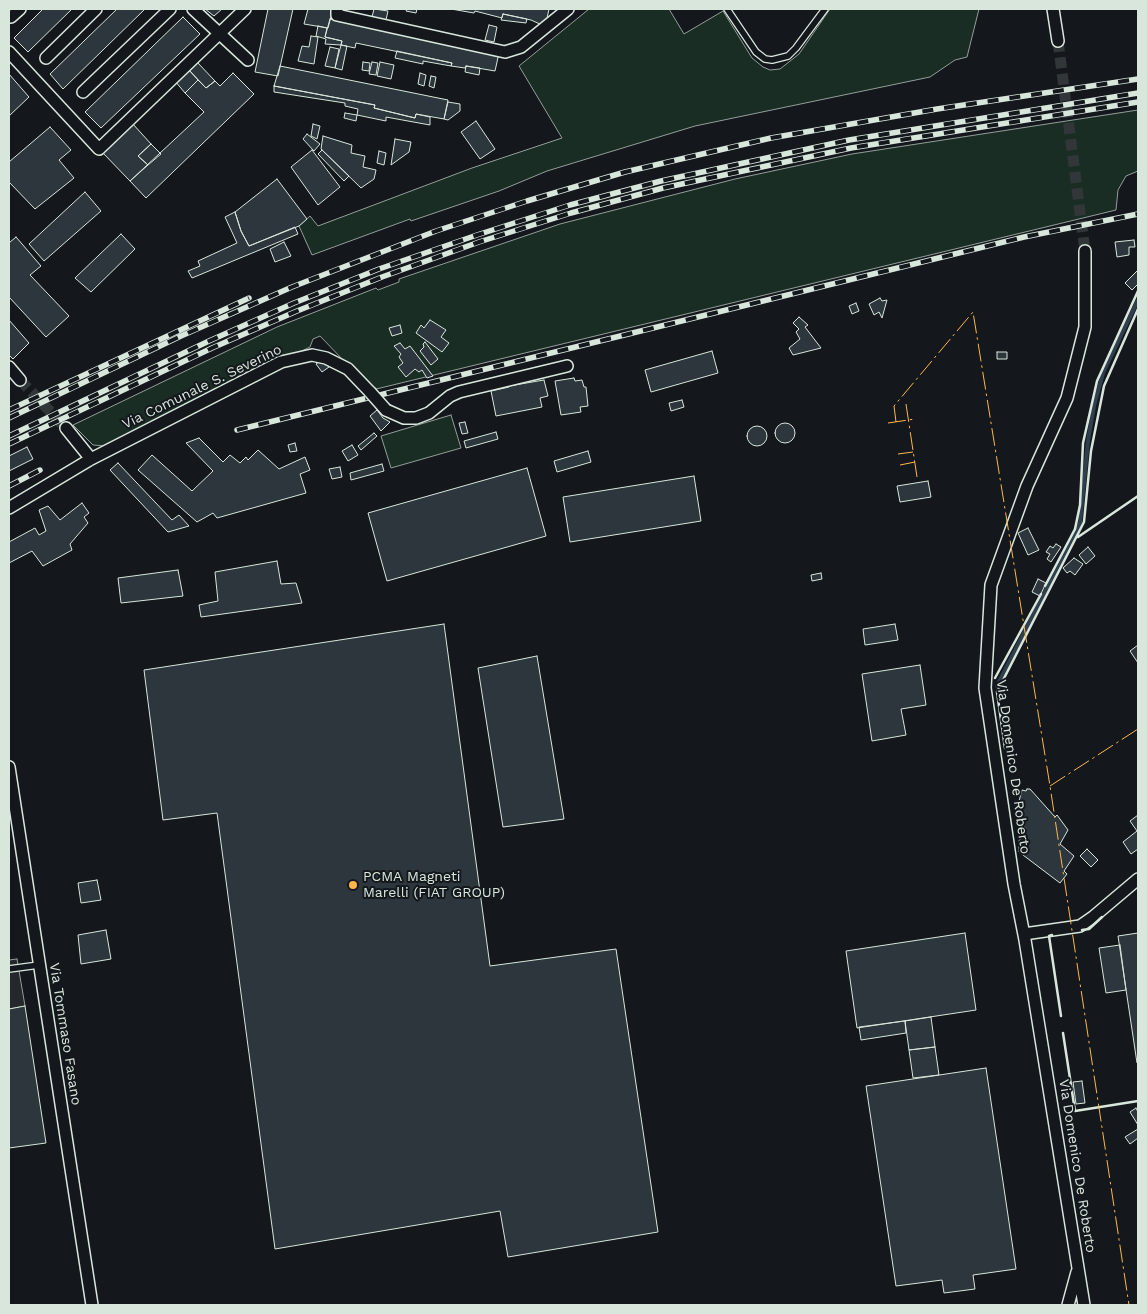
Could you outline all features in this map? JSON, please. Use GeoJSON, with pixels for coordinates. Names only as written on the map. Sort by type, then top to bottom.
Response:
{"type":"FeatureCollection","features":[{"type":"Feature","properties":{"kind":"street"},"geometry":{"type":"LineString","coordinates":[[11,17],[20,9]]}},
{"type":"Feature","properties":{"kind":"street"},"geometry":{"type":"LineString","coordinates":[[46,58],[96,9]]}},
{"type":"Feature","properties":{"kind":"street"},"geometry":{"type":"LineString","coordinates":[[83,92],[170,9]]}},
{"type":"Feature","properties":{"kind":"street"},"geometry":{"type":"LineString","coordinates":[[193,9],[248,60]]}},
{"type":"Feature","properties":{"kind":"street"},"geometry":{"type":"LineString","coordinates":[[9,52],[99,149],[246,9]]}},
{"type":"Feature","properties":{"kind":"street"},"geometry":{"type":"LineString","coordinates":[[336,9],[337,15],[505,52],[521,47],[568,9]]}},
{"type":"Feature","properties":{"kind":"street"},"geometry":{"type":"LineString","coordinates":[[1053,9],[1058,41]]}},
{"type":"Feature","properties":{"kind":"street","name":"Via Domenico De Roberto"},"geometry":{"type":"LineString","coordinates":[[1084,1305],[1024,934],[1014,884],[985,688],[991,585],[1027,486],[1068,398],[1085,327],[1086,251]]}},
{"type":"Feature","properties":{"kind":"street","name":"Via Comunale S. Severino"},"geometry":{"type":"LineString","coordinates":[[91,458],[281,362],[312,355],[326,358],[348,369],[386,410],[394,415],[416,418],[429,413],[450,396],[459,392],[567,366]]}},
{"type":"Feature","properties":{"kind":"street"},"geometry":{"type":"LineString","coordinates":[[9,367],[20,380]]}},
{"type":"Feature","properties":{"kind":"street"},"geometry":{"type":"LineString","coordinates":[[9,508],[91,458],[66,428]]}},
{"type":"Feature","properties":{"kind":"street","name":"Via Tommaso Fasano"},"geometry":{"type":"LineString","coordinates":[[9,767],[92,1305]]}},
{"type":"Feature","properties":{"kind":"street"},"geometry":{"type":"LineString","coordinates":[[1024,934],[1080,926],[1138,879]]}},
{"type":"Feature","properties":{"kind":"street","name":"Via Domenico De Roberto"},"geometry":{"type":"LineString","coordinates":[[1068,1305],[1078,1268]]}},
{"type":"Feature","properties":{"kind":"lane"},"geometry":{"type":"LineString","coordinates":[[727,9],[756,52],[765,60],[788,56],[825,9]]}},
{"type":"Feature","properties":{"kind":"lane"},"geometry":{"type":"LineString","coordinates":[[9,969],[39,965]]}},
{"type":"Feature","properties":{"kind":"green space"},"geometry":{"type":"Polygon","coordinates":[[[589,9],[669,9],[684,34],[723,11],[752,58],[770,70],[780,69],[799,54],[830,9],[979,9],[967,57],[955,60],[930,77],[695,126],[547,171],[499,191],[411,221],[410,219],[312,255],[299,226],[310,216],[318,226],[472,168],[562,138],[519,66],[589,9]]]}},
{"type":"Feature","properties":{"kind":"green space"},"geometry":{"type":"Polygon","coordinates":[[[1138,110],[1138,171],[1126,176],[1118,190],[1116,210],[372,390],[320,336],[313,339],[310,347],[105,446],[93,445],[73,425],[277,327],[376,288],[378,290],[399,282],[399,279],[560,224],[735,179],[852,154],[1138,110]]]}},
{"type":"Feature","properties":{"kind":"green space"},"geometry":{"type":"Polygon","coordinates":[[[451,415],[461,448],[391,468],[381,436],[451,415]]]}},
{"type":"Feature","properties":{"kind":"shaded area"},"geometry":{"type":"Polygon","coordinates":[[[17,959],[25,1006],[9,1009],[9,960],[17,959]]]}},
{"type":"Feature","properties":{"kind":"building"},"geometry":{"type":"Polygon","coordinates":[[[43,9],[72,9],[28,52],[14,38],[43,9]]]}},
{"type":"Feature","properties":{"kind":"building"},"geometry":{"type":"Polygon","coordinates":[[[117,9],[145,9],[63,89],[50,74],[117,9]]]}},
{"type":"Feature","properties":{"kind":"building"},"geometry":{"type":"Polygon","coordinates":[[[205,9],[222,9],[214,16],[205,9]]]}},
{"type":"Feature","properties":{"kind":"building"},"geometry":{"type":"Polygon","coordinates":[[[268,9],[293,9],[278,76],[255,72],[268,9]]]}},
{"type":"Feature","properties":{"kind":"building"},"geometry":{"type":"Polygon","coordinates":[[[308,9],[333,9],[328,28],[304,24],[308,9]]]}},
{"type":"Feature","properties":{"kind":"building"},"geometry":{"type":"Polygon","coordinates":[[[374,9],[388,11],[386,20],[372,17],[374,9]]]}},
{"type":"Feature","properties":{"kind":"building"},"geometry":{"type":"Polygon","coordinates":[[[407,9],[417,9],[416,13],[406,11],[407,9]]]}},
{"type":"Feature","properties":{"kind":"building"},"geometry":{"type":"Polygon","coordinates":[[[451,9],[549,9],[546,23],[542,25],[531,20],[503,14],[502,18],[475,11],[474,13],[451,9]]]}},
{"type":"Feature","properties":{"kind":"building"},"geometry":{"type":"Polygon","coordinates":[[[503,14],[527,19],[526,23],[501,20],[503,14]]]}},
{"type":"Feature","properties":{"kind":"building"},"geometry":{"type":"Polygon","coordinates":[[[183,17],[200,34],[101,128],[85,112],[183,17]]]}},
{"type":"Feature","properties":{"kind":"building"},"geometry":{"type":"Polygon","coordinates":[[[330,19],[499,53],[495,71],[466,66],[465,68],[451,66],[452,63],[356,43],[355,48],[341,45],[342,41],[325,37],[330,19]]]}},
{"type":"Feature","properties":{"kind":"building"},"geometry":{"type":"Polygon","coordinates":[[[489,25],[497,27],[494,42],[485,40],[489,25]]]}},
{"type":"Feature","properties":{"kind":"building"},"geometry":{"type":"Polygon","coordinates":[[[318,26],[327,28],[325,37],[342,41],[341,45],[325,44],[326,39],[316,36],[318,26]]]}},
{"type":"Feature","properties":{"kind":"building"},"geometry":{"type":"Polygon","coordinates":[[[311,36],[318,37],[314,64],[298,61],[302,46],[309,47],[311,36]]]}},
{"type":"Feature","properties":{"kind":"building"},"geometry":{"type":"Polygon","coordinates":[[[341,45],[347,46],[342,70],[335,68],[341,45]]]}},
{"type":"Feature","properties":{"kind":"building"},"geometry":{"type":"Polygon","coordinates":[[[330,47],[339,49],[335,68],[325,66],[330,47]]]}},
{"type":"Feature","properties":{"kind":"building"},"geometry":{"type":"Polygon","coordinates":[[[397,51],[452,63],[451,66],[423,61],[423,64],[395,58],[397,51]]]}},
{"type":"Feature","properties":{"kind":"building"},"geometry":{"type":"Polygon","coordinates":[[[197,62],[215,81],[206,88],[188,69],[197,62]]]}},
{"type":"Feature","properties":{"kind":"building"},"geometry":{"type":"Polygon","coordinates":[[[363,62],[370,63],[369,71],[362,70],[363,62]]]}},
{"type":"Feature","properties":{"kind":"building"},"geometry":{"type":"Polygon","coordinates":[[[372,62],[378,63],[376,75],[369,74],[372,62]]]}},
{"type":"Feature","properties":{"kind":"building"},"geometry":{"type":"Polygon","coordinates":[[[380,62],[394,65],[391,79],[377,76],[380,62]]]}},
{"type":"Feature","properties":{"kind":"building"},"geometry":{"type":"Polygon","coordinates":[[[280,66],[448,100],[444,119],[416,114],[415,118],[374,108],[375,105],[274,86],[280,66]]]}},
{"type":"Feature","properties":{"kind":"building"},"geometry":{"type":"Polygon","coordinates":[[[466,66],[480,68],[479,75],[465,72],[466,66]]]}},
{"type":"Feature","properties":{"kind":"building"},"geometry":{"type":"Polygon","coordinates":[[[188,69],[198,80],[185,93],[175,81],[188,69]]]}},
{"type":"Feature","properties":{"kind":"building"},"geometry":{"type":"Polygon","coordinates":[[[233,73],[254,94],[146,198],[130,181],[204,112],[185,93],[198,80],[206,88],[215,81],[220,86],[233,73]]]}},
{"type":"Feature","properties":{"kind":"building"},"geometry":{"type":"Polygon","coordinates":[[[420,73],[426,75],[424,86],[418,84],[420,73]]]}},
{"type":"Feature","properties":{"kind":"building"},"geometry":{"type":"Polygon","coordinates":[[[9,74],[29,97],[9,116],[9,74]]]}},
{"type":"Feature","properties":{"kind":"building"},"geometry":{"type":"Polygon","coordinates":[[[431,76],[436,77],[434,88],[429,86],[431,76]]]}},
{"type":"Feature","properties":{"kind":"building"},"geometry":{"type":"Polygon","coordinates":[[[274,86],[375,105],[374,108],[415,118],[416,114],[430,117],[430,125],[386,117],[386,121],[357,115],[358,109],[345,106],[345,103],[274,92],[274,86]]]}},
{"type":"Feature","properties":{"kind":"building"},"geometry":{"type":"Polygon","coordinates":[[[448,102],[460,104],[460,111],[448,120],[444,119],[448,102]]]}},
{"type":"Feature","properties":{"kind":"building"},"geometry":{"type":"Polygon","coordinates":[[[345,113],[357,115],[356,121],[344,118],[345,113]]]}},
{"type":"Feature","properties":{"kind":"building"},"geometry":{"type":"Polygon","coordinates":[[[476,121],[495,149],[480,159],[461,132],[476,121]]]}},
{"type":"Feature","properties":{"kind":"building"},"geometry":{"type":"Polygon","coordinates":[[[132,123],[151,144],[138,156],[148,165],[130,181],[102,152],[132,123]]]}},
{"type":"Feature","properties":{"kind":"building"},"geometry":{"type":"Polygon","coordinates":[[[313,124],[320,126],[317,139],[311,136],[313,124]]]}},
{"type":"Feature","properties":{"kind":"building"},"geometry":{"type":"Polygon","coordinates":[[[50,127],[71,150],[59,160],[74,178],[35,209],[9,182],[9,162],[50,127]]]}},
{"type":"Feature","properties":{"kind":"building"},"geometry":{"type":"Polygon","coordinates":[[[307,134],[320,144],[314,151],[303,139],[307,134]]]}},
{"type":"Feature","properties":{"kind":"building"},"geometry":{"type":"Polygon","coordinates":[[[323,136],[352,145],[351,153],[365,156],[363,167],[376,170],[374,179],[361,188],[321,149],[323,136]]]}},
{"type":"Feature","properties":{"kind":"building"},"geometry":{"type":"Polygon","coordinates":[[[395,139],[411,142],[409,152],[391,165],[395,139]]]}},
{"type":"Feature","properties":{"kind":"building"},"geometry":{"type":"Polygon","coordinates":[[[151,144],[161,154],[148,165],[138,156],[151,144]]]}},
{"type":"Feature","properties":{"kind":"building"},"geometry":{"type":"Polygon","coordinates":[[[312,150],[340,187],[318,205],[291,167],[312,150]]]}},
{"type":"Feature","properties":{"kind":"building"},"geometry":{"type":"Polygon","coordinates":[[[322,150],[349,176],[344,181],[318,154],[322,150]]]}},
{"type":"Feature","properties":{"kind":"building"},"geometry":{"type":"Polygon","coordinates":[[[379,151],[386,153],[384,165],[377,163],[379,151]]]}},
{"type":"Feature","properties":{"kind":"building"},"geometry":{"type":"Polygon","coordinates":[[[277,179],[307,219],[299,226],[249,246],[241,231],[235,212],[277,179]]]}},
{"type":"Feature","properties":{"kind":"building"},"geometry":{"type":"Polygon","coordinates":[[[85,192],[101,211],[44,261],[29,244],[85,192]]]}},
{"type":"Feature","properties":{"kind":"building"},"geometry":{"type":"Polygon","coordinates":[[[235,212],[241,231],[249,246],[295,227],[298,234],[192,278],[188,271],[200,266],[198,261],[237,243],[225,217],[235,212]]]}},
{"type":"Feature","properties":{"kind":"building"},"geometry":{"type":"Polygon","coordinates":[[[121,234],[135,249],[91,292],[75,278],[121,234]]]}},
{"type":"Feature","properties":{"kind":"building"},"geometry":{"type":"Polygon","coordinates":[[[16,237],[41,266],[30,275],[69,316],[46,337],[9,297],[9,243],[16,237]]]}},
{"type":"Feature","properties":{"kind":"building"},"geometry":{"type":"Polygon","coordinates":[[[1134,240],[1135,247],[1129,247],[1129,255],[1117,257],[1115,242],[1134,240]]]}},
{"type":"Feature","properties":{"kind":"building"},"geometry":{"type":"Polygon","coordinates":[[[284,242],[291,256],[275,262],[270,249],[284,242]]]}},
{"type":"Feature","properties":{"kind":"building"},"geometry":{"type":"Polygon","coordinates":[[[1138,270],[1138,284],[1132,290],[1125,283],[1138,270]]]}},
{"type":"Feature","properties":{"kind":"building"},"geometry":{"type":"Polygon","coordinates":[[[880,298],[882,301],[887,300],[882,318],[879,312],[874,315],[869,304],[880,298]]]}},
{"type":"Feature","properties":{"kind":"building"},"geometry":{"type":"Polygon","coordinates":[[[856,303],[859,311],[852,314],[849,306],[856,303]]]}},
{"type":"Feature","properties":{"kind":"building"},"geometry":{"type":"Polygon","coordinates":[[[799,317],[808,325],[805,327],[821,348],[793,355],[789,348],[800,339],[796,332],[799,329],[793,323],[799,317]]]}},
{"type":"Feature","properties":{"kind":"building"},"geometry":{"type":"Polygon","coordinates":[[[9,320],[29,343],[13,359],[9,355],[9,320]]]}},
{"type":"Feature","properties":{"kind":"building"},"geometry":{"type":"Polygon","coordinates":[[[430,320],[446,330],[441,337],[449,343],[442,352],[416,333],[421,325],[424,328],[430,320]]]}},
{"type":"Feature","properties":{"kind":"building"},"geometry":{"type":"Polygon","coordinates":[[[400,325],[402,333],[392,336],[389,328],[400,325]]]}},
{"type":"Feature","properties":{"kind":"building"},"geometry":{"type":"Polygon","coordinates":[[[425,342],[438,359],[431,365],[420,351],[424,347],[423,344],[425,342]]]}},
{"type":"Feature","properties":{"kind":"building"},"geometry":{"type":"Polygon","coordinates":[[[400,343],[405,349],[410,346],[433,376],[427,378],[422,370],[419,372],[415,369],[406,377],[398,367],[403,363],[399,357],[401,354],[394,346],[400,343]]]}},
{"type":"Feature","properties":{"kind":"building"},"geometry":{"type":"Polygon","coordinates":[[[712,351],[718,373],[651,392],[645,370],[712,351]]]}},
{"type":"Feature","properties":{"kind":"building"},"geometry":{"type":"Polygon","coordinates":[[[997,352],[1007,352],[1007,359],[997,359],[997,352]]]}},
{"type":"Feature","properties":{"kind":"building"},"geometry":{"type":"Polygon","coordinates":[[[323,359],[329,367],[322,372],[316,364],[323,359]]]}},
{"type":"Feature","properties":{"kind":"building"},"geometry":{"type":"Polygon","coordinates":[[[574,378],[575,381],[582,380],[584,387],[586,387],[588,406],[580,407],[581,412],[561,415],[555,381],[574,378]]]}},
{"type":"Feature","properties":{"kind":"building"},"geometry":{"type":"Polygon","coordinates":[[[544,380],[548,396],[540,398],[542,407],[496,416],[491,391],[544,380]]]}},
{"type":"Feature","properties":{"kind":"building"},"geometry":{"type":"Polygon","coordinates":[[[682,400],[684,407],[671,411],[669,403],[682,400]]]}},
{"type":"Feature","properties":{"kind":"building"},"geometry":{"type":"Polygon","coordinates":[[[377,410],[383,418],[390,422],[381,431],[370,416],[377,410]]]}},
{"type":"Feature","properties":{"kind":"building"},"geometry":{"type":"Polygon","coordinates":[[[465,422],[468,433],[462,434],[459,423],[465,422]]]}},
{"type":"Feature","properties":{"kind":"building"},"geometry":{"type":"Polygon","coordinates":[[[785,423],[792,426],[795,433],[792,440],[785,443],[778,440],[775,433],[778,426],[785,423]]]}},
{"type":"Feature","properties":{"kind":"building"},"geometry":{"type":"Polygon","coordinates":[[[757,426],[764,429],[767,436],[764,443],[757,446],[750,443],[747,436],[750,429],[757,426]]]}},
{"type":"Feature","properties":{"kind":"building"},"geometry":{"type":"Polygon","coordinates":[[[496,432],[498,439],[466,448],[464,441],[496,432]]]}},
{"type":"Feature","properties":{"kind":"building"},"geometry":{"type":"Polygon","coordinates":[[[374,433],[377,436],[361,450],[358,446],[374,433]]]}},
{"type":"Feature","properties":{"kind":"building"},"geometry":{"type":"Polygon","coordinates":[[[199,438],[223,462],[230,455],[240,463],[246,457],[248,460],[258,450],[279,469],[305,457],[310,470],[300,474],[306,493],[217,518],[213,513],[197,522],[138,470],[152,455],[192,491],[213,471],[186,443],[199,438]]]}},
{"type":"Feature","properties":{"kind":"building"},"geometry":{"type":"Polygon","coordinates":[[[295,443],[297,451],[290,452],[288,445],[295,443]]]}},
{"type":"Feature","properties":{"kind":"building"},"geometry":{"type":"Polygon","coordinates":[[[352,445],[358,455],[348,461],[342,451],[352,445]]]}},
{"type":"Feature","properties":{"kind":"building"},"geometry":{"type":"Polygon","coordinates":[[[27,447],[33,459],[9,471],[9,456],[27,447]]]}},
{"type":"Feature","properties":{"kind":"building"},"geometry":{"type":"Polygon","coordinates":[[[588,451],[591,462],[557,472],[554,461],[588,451]]]}},
{"type":"Feature","properties":{"kind":"building"},"geometry":{"type":"Polygon","coordinates":[[[118,463],[172,520],[179,515],[189,526],[168,532],[110,470],[118,463]]]}},
{"type":"Feature","properties":{"kind":"building"},"geometry":{"type":"Polygon","coordinates":[[[382,464],[384,471],[351,480],[350,473],[382,464]]]}},
{"type":"Feature","properties":{"kind":"building"},"geometry":{"type":"Polygon","coordinates":[[[340,467],[342,477],[332,479],[329,469],[340,467]]]}},
{"type":"Feature","properties":{"kind":"building"},"geometry":{"type":"Polygon","coordinates":[[[527,468],[546,536],[387,581],[368,513],[527,468]]]}},
{"type":"Feature","properties":{"kind":"building"},"geometry":{"type":"Polygon","coordinates":[[[694,476],[701,521],[570,542],[563,497],[694,476]]]}},
{"type":"Feature","properties":{"kind":"building"},"geometry":{"type":"Polygon","coordinates":[[[928,481],[931,497],[900,502],[897,486],[928,481]]]}},
{"type":"Feature","properties":{"kind":"building"},"geometry":{"type":"Polygon","coordinates":[[[82,503],[89,513],[84,517],[88,523],[70,544],[72,550],[43,566],[32,551],[9,563],[9,542],[35,528],[39,535],[46,531],[39,510],[48,506],[60,520],[82,503]]]}},
{"type":"Feature","properties":{"kind":"building"},"geometry":{"type":"Polygon","coordinates":[[[1028,528],[1039,550],[1028,555],[1018,533],[1028,528]]]}},
{"type":"Feature","properties":{"kind":"building"},"geometry":{"type":"Polygon","coordinates":[[[1056,544],[1061,547],[1051,562],[1047,559],[1050,554],[1046,552],[1050,546],[1053,548],[1056,544]]]}},
{"type":"Feature","properties":{"kind":"building"},"geometry":{"type":"Polygon","coordinates":[[[1088,547],[1095,556],[1086,564],[1079,555],[1088,547]]]}},
{"type":"Feature","properties":{"kind":"building"},"geometry":{"type":"Polygon","coordinates":[[[1074,558],[1083,564],[1075,575],[1070,571],[1067,573],[1063,568],[1074,558]]]}},
{"type":"Feature","properties":{"kind":"building"},"geometry":{"type":"Polygon","coordinates":[[[277,561],[281,584],[296,583],[302,603],[201,617],[199,605],[218,601],[215,572],[277,561]]]}},
{"type":"Feature","properties":{"kind":"building"},"geometry":{"type":"Polygon","coordinates":[[[178,570],[183,596],[121,603],[118,578],[178,570]]]}},
{"type":"Feature","properties":{"kind":"building"},"geometry":{"type":"Polygon","coordinates":[[[821,573],[822,579],[812,581],[811,575],[821,573]]]}},
{"type":"Feature","properties":{"kind":"building"},"geometry":{"type":"Polygon","coordinates":[[[1038,579],[1046,583],[1040,596],[1032,592],[1038,579]]]}},
{"type":"Feature","properties":{"kind":"building","name":"PCMA Magneti Marelli (FIAT GROUP)"},"geometry":{"type":"Polygon","coordinates":[[[444,624],[490,966],[616,949],[658,1232],[508,1257],[500,1211],[275,1249],[217,813],[163,820],[144,670],[444,624]]]}},
{"type":"Feature","properties":{"kind":"building"},"geometry":{"type":"Polygon","coordinates":[[[895,624],[898,640],[865,645],[863,629],[895,624]]]}},
{"type":"Feature","properties":{"kind":"building"},"geometry":{"type":"Polygon","coordinates":[[[1138,645],[1138,663],[1130,651],[1138,645]]]}},
{"type":"Feature","properties":{"kind":"building"},"geometry":{"type":"Polygon","coordinates":[[[537,656],[564,819],[503,827],[478,668],[537,656]]]}},
{"type":"Feature","properties":{"kind":"building"},"geometry":{"type":"Polygon","coordinates":[[[920,665],[926,705],[901,709],[906,735],[872,741],[862,674],[920,665]]]}},
{"type":"Feature","properties":{"kind":"building"},"geometry":{"type":"Polygon","coordinates":[[[1030,789],[1055,817],[1057,815],[1068,830],[1060,844],[1074,856],[1064,871],[1067,874],[1060,883],[1019,852],[1019,841],[1026,828],[1021,824],[1022,818],[1015,816],[1022,790],[1026,791],[1030,789]]]}},
{"type":"Feature","properties":{"kind":"building"},"geometry":{"type":"Polygon","coordinates":[[[1138,815],[1138,849],[1131,854],[1123,842],[1137,831],[1130,821],[1138,815]]]}},
{"type":"Feature","properties":{"kind":"building"},"geometry":{"type":"Polygon","coordinates":[[[1087,849],[1098,860],[1091,867],[1080,856],[1087,849]]]}},
{"type":"Feature","properties":{"kind":"building"},"geometry":{"type":"Polygon","coordinates":[[[97,880],[101,900],[81,903],[78,883],[97,880]]]}},
{"type":"Feature","properties":{"kind":"building"},"geometry":{"type":"Polygon","coordinates":[[[106,930],[111,959],[81,964],[78,935],[106,930]]]}},
{"type":"Feature","properties":{"kind":"building"},"geometry":{"type":"Polygon","coordinates":[[[965,933],[976,1010],[857,1028],[846,951],[965,933]]]}},
{"type":"Feature","properties":{"kind":"building"},"geometry":{"type":"Polygon","coordinates":[[[1138,933],[1138,1063],[1137,1063],[1118,936],[1138,933]]]}},
{"type":"Feature","properties":{"kind":"building"},"geometry":{"type":"Polygon","coordinates":[[[1120,945],[1126,990],[1106,993],[1099,948],[1120,945]]]}},
{"type":"Feature","properties":{"kind":"building"},"geometry":{"type":"Polygon","coordinates":[[[25,1006],[46,1143],[9,1148],[9,1009],[25,1006]]]}},
{"type":"Feature","properties":{"kind":"building"},"geometry":{"type":"Polygon","coordinates":[[[931,1017],[935,1047],[909,1050],[905,1021],[931,1017]]]}},
{"type":"Feature","properties":{"kind":"building"},"geometry":{"type":"Polygon","coordinates":[[[905,1021],[906,1033],[861,1040],[859,1027],[905,1021]]]}},
{"type":"Feature","properties":{"kind":"building"},"geometry":{"type":"Polygon","coordinates":[[[935,1047],[939,1075],[913,1078],[909,1050],[935,1047]]]}},
{"type":"Feature","properties":{"kind":"building"},"geometry":{"type":"Polygon","coordinates":[[[986,1068],[1016,1269],[973,1275],[975,1289],[944,1293],[942,1280],[896,1286],[866,1086],[986,1068]]]}},
{"type":"Feature","properties":{"kind":"building"},"geometry":{"type":"Polygon","coordinates":[[[1082,1081],[1085,1103],[1076,1104],[1073,1082],[1082,1081]]]}},
{"type":"Feature","properties":{"kind":"building"},"geometry":{"type":"Polygon","coordinates":[[[1136,1108],[1138,1112],[1138,1125],[1130,1112],[1136,1108]]]}},
{"type":"Feature","properties":{"kind":"building"},"geometry":{"type":"Polygon","coordinates":[[[1138,1129],[1138,1138],[1130,1144],[1125,1137],[1138,1129]]]}},
{"type":"Feature","properties":{"kind":"waterway"},"geometry":{"type":"LineString","coordinates":[[997,686],[1080,523],[1088,441],[1094,406],[1103,373],[1138,300]]}},
{"type":"Feature","properties":{"kind":"tunnel"},"geometry":{"type":"LineString","coordinates":[[1058,41],[1085,251]]}},
{"type":"Feature","properties":{"kind":"tunnel"},"geometry":{"type":"LineString","coordinates":[[20,380],[66,428]]}},
{"type":"Feature","properties":{"kind":"railway"},"geometry":{"type":"LineString","coordinates":[[9,418],[181,336],[292,287],[436,231],[527,201],[625,172],[771,138],[937,109],[1138,79]]}},
{"type":"Feature","properties":{"kind":"railway"},"geometry":{"type":"LineString","coordinates":[[9,436],[209,341],[294,303],[379,269],[570,205],[661,181],[849,140],[1138,93]]}},
{"type":"Feature","properties":{"kind":"railway"},"geometry":{"type":"LineString","coordinates":[[9,444],[212,348],[297,311],[382,277],[479,242],[571,213],[663,188],[851,148],[1138,102]]}},
{"type":"Feature","properties":{"kind":"railway"},"geometry":{"type":"LineString","coordinates":[[237,430],[1024,237],[1138,214]]}},
{"type":"Feature","properties":{"kind":"railway"},"geometry":{"type":"LineString","coordinates":[[9,410],[249,298]]}},
{"type":"Feature","properties":{"kind":"railway"},"geometry":{"type":"LineString","coordinates":[[9,486],[40,470]]}},
{"type":"Feature","properties":{"kind":"wall"},"geometry":{"type":"LineString","coordinates":[[1045,586],[1075,529],[1080,505],[1083,443],[1097,381],[1138,291]]}},
{"type":"Feature","properties":{"kind":"wall"},"geometry":{"type":"LineString","coordinates":[[1005,748],[997,692],[1084,522],[1091,451],[1104,386],[1138,309]]}},
{"type":"Feature","properties":{"kind":"wall"},"geometry":{"type":"LineString","coordinates":[[1078,537],[1138,496]]}},
{"type":"Feature","properties":{"kind":"wall"},"geometry":{"type":"LineString","coordinates":[[995,678],[1041,594]]}},
{"type":"Feature","properties":{"kind":"wall"},"geometry":{"type":"LineString","coordinates":[[1082,930],[1089,929],[1102,917]]}},
{"type":"Feature","properties":{"kind":"wall"},"geometry":{"type":"LineString","coordinates":[[1052,935],[1049,936],[1061,1016]]}},
{"type":"Feature","properties":{"kind":"wall"},"geometry":{"type":"LineString","coordinates":[[1063,1033],[1075,1111],[1138,1101]]}},
{"type":"Feature","properties":{"kind":"power"},"geometry":{"type":"LineString","coordinates":[[896,422],[894,406],[973,312],[1050,786],[1129,1305]]}},
{"type":"Feature","properties":{"kind":"power"},"geometry":{"type":"LineString","coordinates":[[906,404],[917,477]]}},
{"type":"Feature","properties":{"kind":"power"},"geometry":{"type":"LineString","coordinates":[[888,423],[915,419]]}},
{"type":"Feature","properties":{"kind":"power"},"geometry":{"type":"LineString","coordinates":[[898,454],[913,452]]}},
{"type":"Feature","properties":{"kind":"power"},"geometry":{"type":"LineString","coordinates":[[900,465],[915,462]]}},
{"type":"Feature","properties":{"kind":"power"},"geometry":{"type":"LineString","coordinates":[[1050,786],[1138,729]]}},
{"type":"Feature","properties":{"kind":"place","name":"PCMA Magneti Marelli (FIAT GROUP)"},"geometry":{"type":"Point","coordinates":[353,885]}}]}
